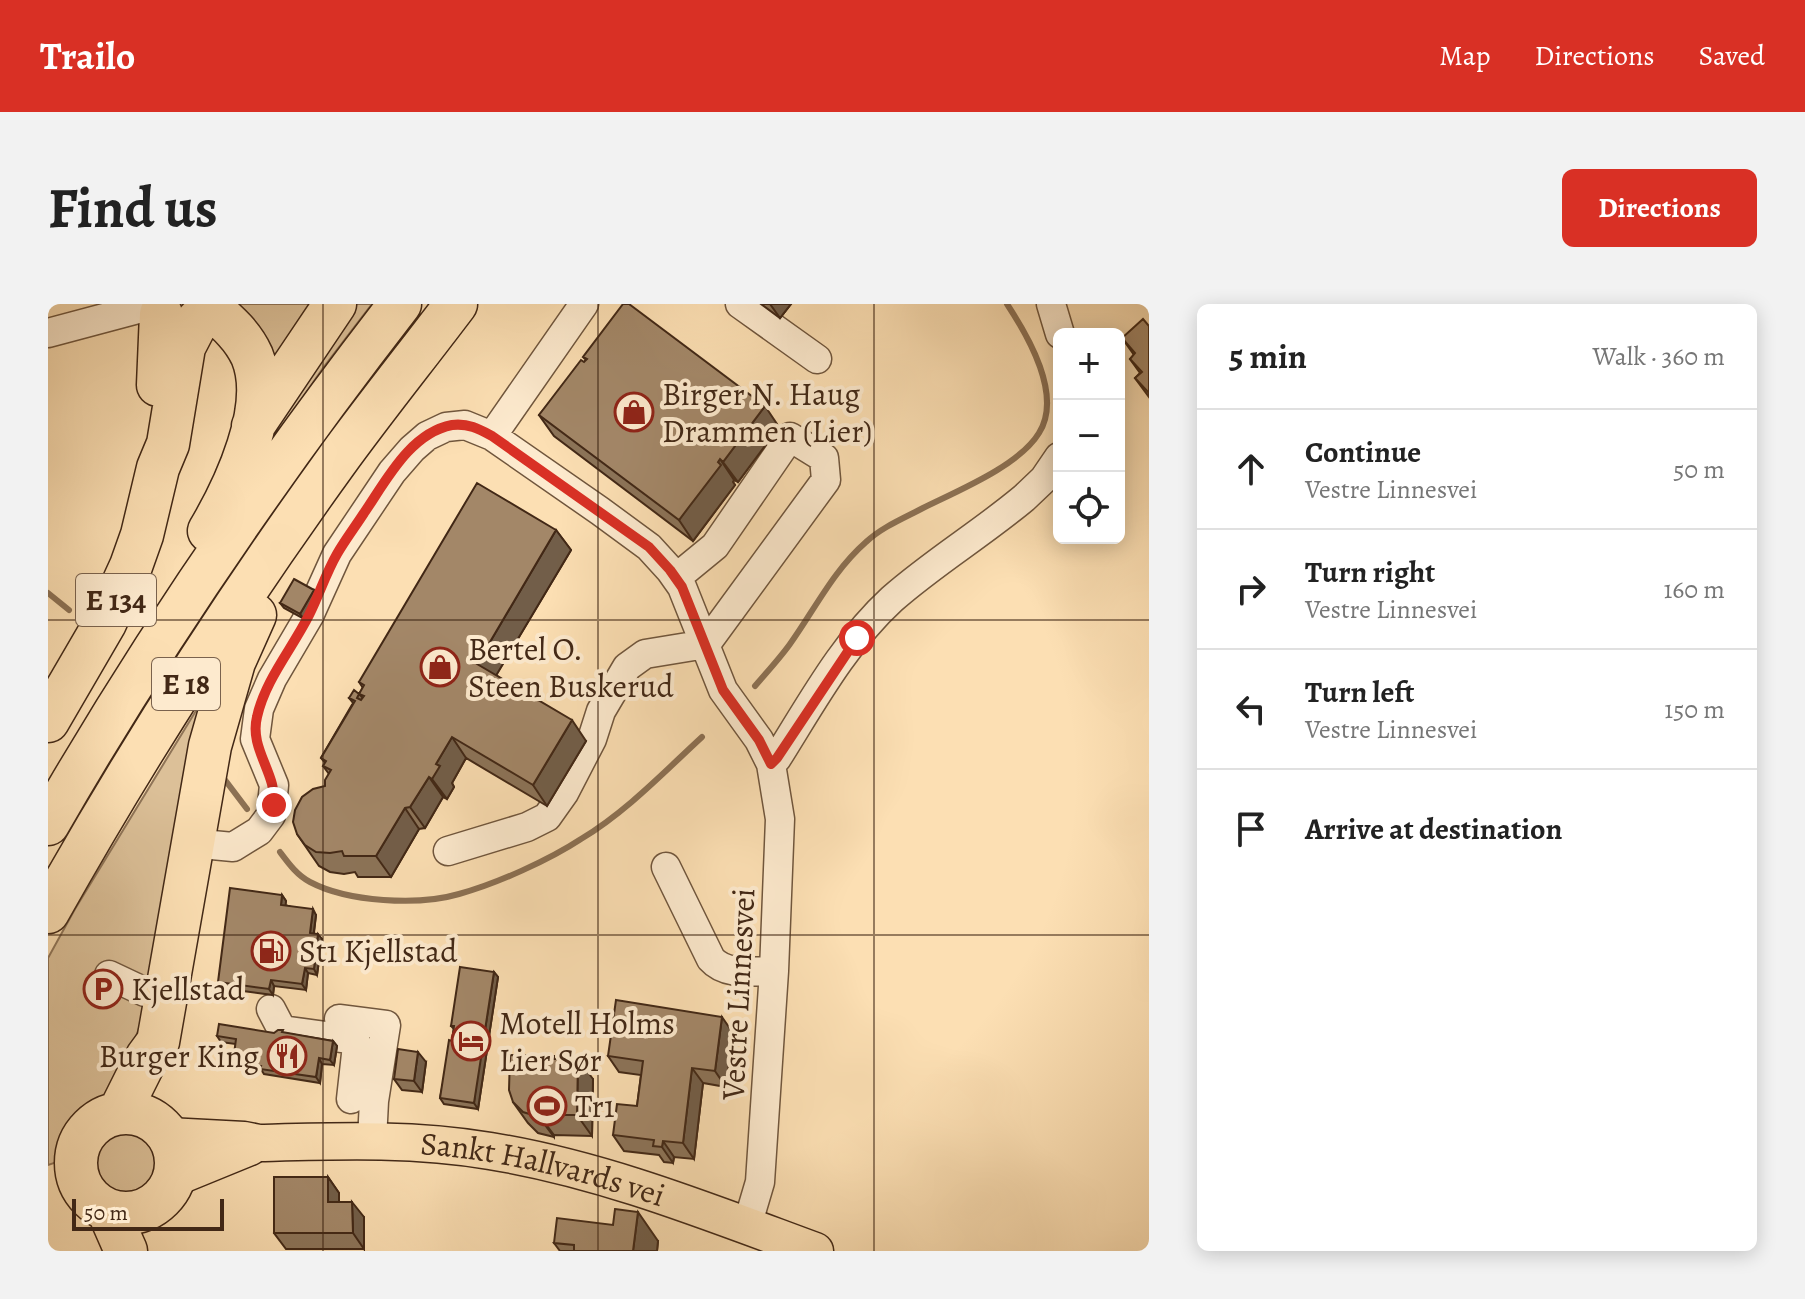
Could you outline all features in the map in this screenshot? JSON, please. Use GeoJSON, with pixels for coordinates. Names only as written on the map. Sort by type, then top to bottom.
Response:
{"type":"FeatureCollection","features":[{"type":"Feature","properties":{"kind":"highway","name":"E 18"},"geometry":{"type":"LineString","coordinates":[[253,426],[335,304]]}},
{"type":"Feature","properties":{"kind":"highway","name":"E 18"},"geometry":{"type":"LineString","coordinates":[[48,824],[119,707],[240,524],[400,304]]}},
{"type":"Feature","properties":{"kind":"highway","name":"E 18"},"geometry":{"type":"LineString","coordinates":[[48,912],[192,674],[335,463],[456,304]]}},
{"type":"Feature","properties":{"kind":"highway","name":"E 18"},"geometry":{"type":"LineString","coordinates":[[119,707],[140,639],[215,520],[235,479],[253,426],[257,395],[254,360],[238,333],[182,309]]}},
{"type":"Feature","properties":{"kind":"highway","name":"E 134"},"geometry":{"type":"LineString","coordinates":[[48,721],[119,594],[142,535],[158,468],[154,441],[182,309]]}},
{"type":"Feature","properties":{"kind":"highway","name":"E 18"},"geometry":{"type":"LineString","coordinates":[[119,1113],[147,1057],[158,1042],[210,746],[234,662],[253,618],[321,514],[335,463]]}},
{"type":"Feature","properties":{"kind":"highway","name":"E 18"},"geometry":{"type":"LineString","coordinates":[[146,1251],[162,1192],[176,1161],[164,1131],[163,1061],[158,1042]]}},
{"type":"Feature","properties":{"kind":"highway"},"geometry":{"type":"LineString","coordinates":[[126,1251],[80,1193],[76,1169],[78,1147],[98,1121],[119,1113],[141,1115],[164,1131]]}},
{"type":"Feature","properties":{"kind":"highway"},"geometry":{"type":"LineString","coordinates":[[80,1193],[134,1213],[162,1192]]}},
{"type":"Feature","properties":{"kind":"main road","name":"Sankt Hallvards vei"},"geometry":{"type":"LineString","coordinates":[[164,1131],[259,1143],[372,1140],[461,1147],[541,1161],[644,1189],[815,1251]]}},
{"type":"Feature","properties":{"kind":"main road","name":"Sankt Hallvards vei"},"geometry":{"type":"LineString","coordinates":[[162,1192],[259,1143]]}},
{"type":"Feature","properties":{"kind":"street"},"geometry":{"type":"LineString","coordinates":[[492,436],[584,304]]}},
{"type":"Feature","properties":{"kind":"street"},"geometry":{"type":"LineString","coordinates":[[740,304],[817,359]]}},
{"type":"Feature","properties":{"kind":"street"},"geometry":{"type":"LineString","coordinates":[[1051,304],[1058,328]]}},
{"type":"Feature","properties":{"kind":"street"},"geometry":{"type":"LineString","coordinates":[[48,333],[182,309]]}},
{"type":"Feature","properties":{"kind":"street","name":"Vestre Linnesvei"},"geometry":{"type":"LineString","coordinates":[[191,843],[233,847],[259,831],[271,815],[274,785],[258,748],[255,729],[259,709],[272,679],[309,616],[337,554],[405,455],[427,436],[455,425],[475,427],[492,436],[649,547],[676,578],[723,690],[759,740],[771,764],[780,819],[774,971],[760,1182],[747,1226]]}},
{"type":"Feature","properties":{"kind":"street"},"geometry":{"type":"LineString","coordinates":[[448,851],[527,827],[547,817],[564,793],[592,739],[601,711],[627,667],[645,654],[706,644],[826,480],[824,458],[790,437],[715,546],[676,578]]}},
{"type":"Feature","properties":{"kind":"street"},"geometry":{"type":"LineString","coordinates":[[771,764],[857,638],[891,601],[1024,498],[1053,466]]}},
{"type":"Feature","properties":{"kind":"street"},"geometry":{"type":"LineString","coordinates":[[666,867],[711,959],[718,967],[727,971],[774,971]]}},
{"type":"Feature","properties":{"kind":"street"},"geometry":{"type":"LineString","coordinates":[[109,975],[145,992],[167,995]]}},
{"type":"Feature","properties":{"kind":"street"},"geometry":{"type":"LineString","coordinates":[[271,1009],[282,1030],[348,1039],[357,1045],[351,1099]]}},
{"type":"Feature","properties":{"kind":"street"},"geometry":{"type":"LineString","coordinates":[[339,1019],[386,1025],[374,1101],[372,1140]]}},
{"type":"Feature","properties":{"kind":"shaded area"},"geometry":{"type":"Polygon","coordinates":[[[235,304],[325,304],[270,382],[235,304]]]}},
{"type":"Feature","properties":{"kind":"shaded area"},"geometry":{"type":"Polygon","coordinates":[[[344,304],[372,304],[259,461],[254,457],[344,304]]]}},
{"type":"Feature","properties":{"kind":"shaded area"},"geometry":{"type":"Polygon","coordinates":[[[208,691],[144,1014],[117,1090],[77,1122],[63,1144],[60,1161],[48,1165],[48,958],[208,691]]]}},
{"type":"Feature","properties":{"kind":"shaded area"},"geometry":{"type":"Polygon","coordinates":[[[125,1132],[137,1134],[147,1141],[154,1151],[154,1175],[147,1185],[137,1192],[125,1194],[113,1192],[103,1185],[96,1175],[94,1163],[96,1151],[103,1141],[113,1134],[125,1132]]]}},
{"type":"Feature","properties":{"kind":"building"},"geometry":{"type":"Polygon","coordinates":[[[623,304],[629,304],[765,406],[723,462],[720,459],[718,462],[721,465],[679,520],[539,415],[581,360],[584,362],[587,359],[583,357],[623,304]]]}},
{"type":"Feature","properties":{"kind":"building"},"geometry":{"type":"Polygon","coordinates":[[[1143,319],[1149,326],[1149,393],[1135,378],[1142,372],[1130,359],[1135,353],[1125,341],[1125,335],[1143,319]]]}},
{"type":"Feature","properties":{"kind":"building"},"geometry":{"type":"Polygon","coordinates":[[[477,483],[556,530],[477,664],[572,720],[533,785],[452,737],[436,764],[440,766],[432,779],[429,777],[410,807],[405,808],[376,856],[344,856],[342,851],[316,852],[305,845],[297,834],[293,822],[295,810],[302,797],[313,789],[325,786],[331,770],[323,766],[326,761],[321,758],[355,701],[349,698],[354,690],[359,694],[364,685],[359,682],[477,483]]]}},
{"type":"Feature","properties":{"kind":"building"},"geometry":{"type":"Polygon","coordinates":[[[294,579],[314,590],[300,614],[280,603],[294,579]]]}},
{"type":"Feature","properties":{"kind":"building"},"geometry":{"type":"Polygon","coordinates":[[[230,888],[282,895],[281,905],[313,909],[310,933],[318,934],[314,969],[305,968],[302,984],[271,980],[269,989],[218,982],[230,888]]]}},
{"type":"Feature","properties":{"kind":"building","name":"Motell Holms Lier Sør"},"geometry":{"type":"Polygon","coordinates":[[[460,967],[494,972],[485,1030],[482,1030],[480,1045],[483,1045],[474,1103],[440,1098],[449,1040],[452,1041],[454,1026],[451,1026],[460,967]]]}},
{"type":"Feature","properties":{"kind":"building"},"geometry":{"type":"Polygon","coordinates":[[[616,1000],[722,1017],[715,1071],[692,1068],[683,1143],[663,1141],[662,1147],[653,1146],[654,1140],[613,1135],[617,1104],[637,1106],[643,1061],[608,1056],[616,1000]]]}},
{"type":"Feature","properties":{"kind":"building","name":"Burger King"},"geometry":{"type":"Polygon","coordinates":[[[219,1024],[274,1033],[283,1030],[333,1041],[330,1060],[319,1058],[316,1077],[233,1062],[236,1039],[217,1036],[219,1024]]]}},
{"type":"Feature","properties":{"kind":"building"},"geometry":{"type":"Polygon","coordinates":[[[398,1049],[418,1052],[414,1081],[394,1079],[398,1049]]]}},
{"type":"Feature","properties":{"kind":"building"},"geometry":{"type":"Polygon","coordinates":[[[510,1055],[578,1059],[577,1115],[539,1117],[523,1112],[513,1102],[509,1090],[510,1055]]]}},
{"type":"Feature","properties":{"kind":"building"},"geometry":{"type":"Polygon","coordinates":[[[274,1177],[328,1177],[328,1202],[352,1202],[353,1233],[274,1233],[274,1177]]]}},
{"type":"Feature","properties":{"kind":"building"},"geometry":{"type":"Polygon","coordinates":[[[615,1209],[638,1212],[633,1251],[574,1251],[574,1245],[554,1243],[557,1218],[613,1225],[615,1209]]]}},
{"type":"Feature","properties":{"kind":"waterway"},"geometry":{"type":"LineString","coordinates":[[755,686],[790,644],[834,578],[866,542],[893,523],[1002,467],[1030,445],[1039,433],[1045,418],[1045,384],[1033,349],[1007,304]]}},
{"type":"Feature","properties":{"kind":"waterway"},"geometry":{"type":"LineString","coordinates":[[48,593],[69,610]]}},
{"type":"Feature","properties":{"kind":"waterway"},"geometry":{"type":"LineString","coordinates":[[280,852],[305,879],[344,894],[404,901],[459,894],[538,863],[598,828],[644,791],[702,737]]}},
{"type":"Feature","properties":{"kind":"waterway"},"geometry":{"type":"LineString","coordinates":[[222,776],[247,809]]}},
{"type":"Feature","properties":{"kind":"place","name":"Birger N. Haug Drammen (Lier)"},"geometry":{"type":"Point","coordinates":[634,412]}},
{"type":"Feature","properties":{"kind":"place","name":"Bertel O. Steen Buskerud"},"geometry":{"type":"Point","coordinates":[440,667]}},
{"type":"Feature","properties":{"kind":"place","name":"St1 Kjellstad"},"geometry":{"type":"Point","coordinates":[271,951]}},
{"type":"Feature","properties":{"kind":"place","name":"Kjellstad"},"geometry":{"type":"Point","coordinates":[103,989]}},
{"type":"Feature","properties":{"kind":"place","name":"Motell Holms Lier Sør"},"geometry":{"type":"Point","coordinates":[471,1041]}},
{"type":"Feature","properties":{"kind":"place","name":"Burger King"},"geometry":{"type":"Point","coordinates":[287,1056]}},
{"type":"Feature","properties":{"kind":"place","name":"Tr1"},"geometry":{"type":"Point","coordinates":[547,1106]}},
{"type":"Feature","properties":{"kind":"route"},"geometry":{"type":"LineString","coordinates":[[274,805],[274,785],[255,739],[256,719],[272,679],[309,616],[337,554],[392,472],[405,455],[427,436],[446,427],[465,425],[492,436],[649,547],[682,587],[723,690],[759,740],[771,764],[857,638]]}}]}
